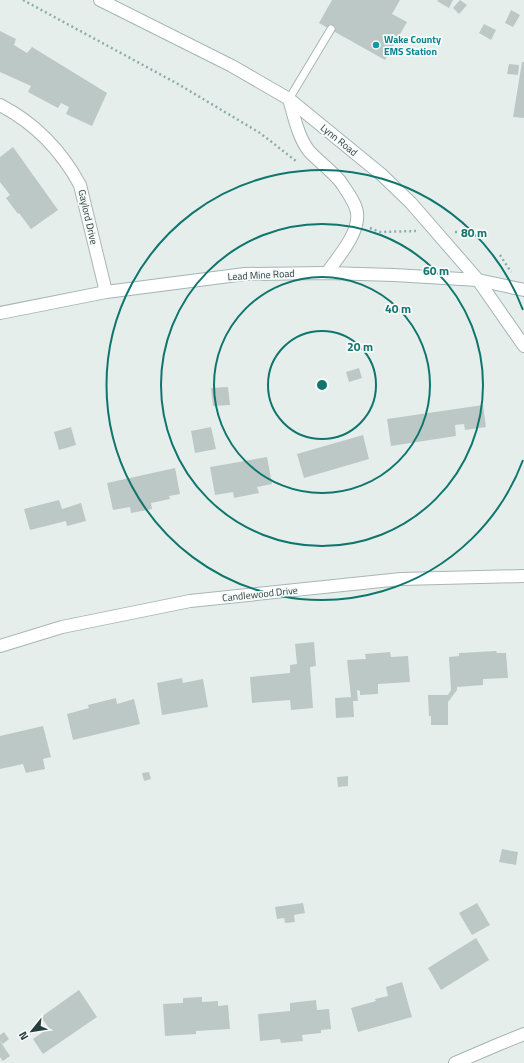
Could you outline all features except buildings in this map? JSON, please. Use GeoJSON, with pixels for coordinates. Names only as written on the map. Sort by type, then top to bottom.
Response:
{"type":"FeatureCollection","features":[{"type":"Feature","properties":{"kind":"main road","name":"Lynn Road"},"geometry":{"type":"LineString","coordinates":[[100,0],[232,66],[289,99],[382,175],[412,203],[478,280],[524,346]]}},
{"type":"Feature","properties":{"kind":"main road"},"geometry":{"type":"LineString","coordinates":[[289,99],[298,131],[308,150],[339,181],[351,199],[357,213],[355,228],[349,242],[327,273]]}},
{"type":"Feature","properties":{"kind":"main road","name":"Gaylord Drive"},"geometry":{"type":"LineString","coordinates":[[0,105],[24,119],[43,135],[60,153],[74,174],[80,185],[106,292]]}},
{"type":"Feature","properties":{"kind":"main road","name":"Lead Mine Road"},"geometry":{"type":"LineString","coordinates":[[0,313],[106,292],[245,274],[327,273],[394,275],[478,280],[524,290]]}},
{"type":"Feature","properties":{"kind":"main road","name":"Candlewood Drive"},"geometry":{"type":"LineString","coordinates":[[0,646],[62,628],[190,601],[401,579],[524,576]]}},
{"type":"Feature","properties":{"kind":"main road"},"geometry":{"type":"LineString","coordinates":[[455,1063],[524,1034]]}},
{"type":"Feature","properties":{"kind":"lane"},"geometry":{"type":"LineString","coordinates":[[289,99],[331,29]]}},
{"type":"Feature","properties":{"kind":"path"},"geometry":{"type":"LineString","coordinates":[[23,0],[178,84],[260,133],[302,165]]}},
{"type":"Feature","properties":{"kind":"path"},"geometry":{"type":"LineString","coordinates":[[372,230],[392,232]]}},
{"type":"Feature","properties":{"kind":"place","name":"Wake County EMS Station"},"geometry":{"type":"Point","coordinates":[376,45]}}]}
